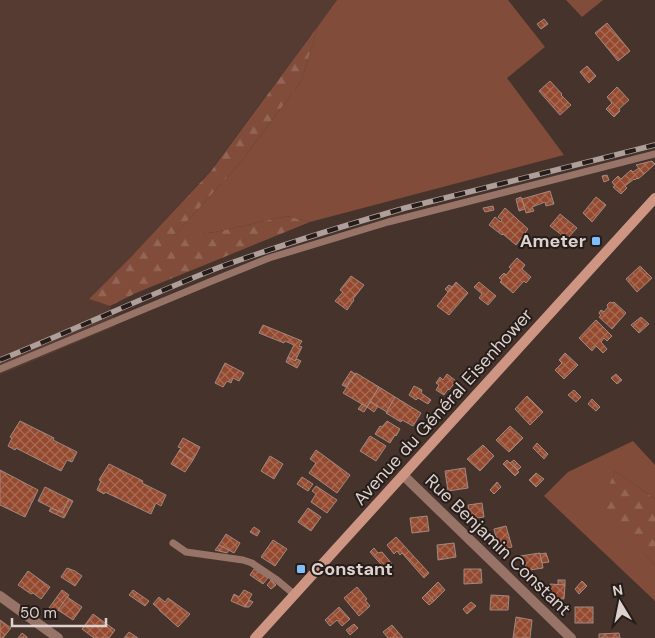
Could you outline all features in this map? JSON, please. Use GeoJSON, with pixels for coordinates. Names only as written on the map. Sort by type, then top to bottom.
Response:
{"type":"FeatureCollection","features":[{"type":"Feature","properties":{"kind":"main road","name":"Avenue du Général Eisenhower"},"geometry":{"type":"LineString","coordinates":[[256,638],[655,198]]}},
{"type":"Feature","properties":{"kind":"street","name":"Rue Benjamin Constant"},"geometry":{"type":"LineString","coordinates":[[403,475],[571,638]]}},
{"type":"Feature","properties":{"kind":"street"},"geometry":{"type":"LineString","coordinates":[[0,596],[58,638]]}},
{"type":"Feature","properties":{"kind":"lane"},"geometry":{"type":"LineString","coordinates":[[0,369],[269,258],[388,222],[655,154]]}},
{"type":"Feature","properties":{"kind":"lane"},"geometry":{"type":"LineString","coordinates":[[173,542],[186,552],[252,563],[295,595]]}},
{"type":"Feature","properties":{"kind":"shaded area"},"geometry":{"type":"Polygon","coordinates":[[[0,0],[337,0],[211,170],[90,299],[110,306],[116,326],[0,375],[0,0]]]}},
{"type":"Feature","properties":{"kind":"green space"},"geometry":{"type":"Polygon","coordinates":[[[337,0],[508,0],[545,47],[507,78],[564,155],[310,222],[287,216],[215,232],[172,238],[241,162],[302,80],[318,26],[337,0]]]}},
{"type":"Feature","properties":{"kind":"green space"},"geometry":{"type":"Polygon","coordinates":[[[566,0],[603,0],[582,17],[566,0]]]}},
{"type":"Feature","properties":{"kind":"green space"},"geometry":{"type":"Polygon","coordinates":[[[318,26],[302,80],[241,162],[173,237],[215,232],[287,216],[310,222],[136,293],[110,306],[89,299],[211,171],[318,26]]]}},
{"type":"Feature","properties":{"kind":"green space"},"geometry":{"type":"Polygon","coordinates":[[[633,441],[655,465],[655,499],[615,471],[600,509],[655,565],[655,601],[544,496],[568,472],[633,441]]]}},
{"type":"Feature","properties":{"kind":"green space"},"geometry":{"type":"Polygon","coordinates":[[[615,471],[655,499],[655,565],[599,509],[615,471]]]}},
{"type":"Feature","properties":{"kind":"building"},"geometry":{"type":"Polygon","coordinates":[[[544,19],[548,24],[541,29],[537,24],[544,19]]]}},
{"type":"Feature","properties":{"kind":"building"},"geometry":{"type":"Polygon","coordinates":[[[607,23],[630,51],[618,61],[595,33],[607,23]]]}},
{"type":"Feature","properties":{"kind":"building"},"geometry":{"type":"Polygon","coordinates":[[[587,66],[596,76],[589,83],[580,72],[587,66]]]}},
{"type":"Feature","properties":{"kind":"building"},"geometry":{"type":"Polygon","coordinates":[[[550,81],[571,105],[560,115],[539,91],[550,81]]]}},
{"type":"Feature","properties":{"kind":"building"},"geometry":{"type":"Polygon","coordinates":[[[617,87],[629,100],[619,109],[620,111],[614,117],[606,109],[612,103],[607,97],[617,87]]]}},
{"type":"Feature","properties":{"kind":"building"},"geometry":{"type":"Polygon","coordinates":[[[652,161],[655,164],[644,174],[636,165],[652,161]]]}},
{"type":"Feature","properties":{"kind":"building"},"geometry":{"type":"Polygon","coordinates":[[[639,168],[644,174],[625,186],[627,188],[621,194],[613,187],[615,186],[612,182],[618,176],[621,179],[631,170],[633,172],[639,168]]]}},
{"type":"Feature","properties":{"kind":"building"},"geometry":{"type":"Polygon","coordinates":[[[607,175],[609,180],[604,182],[602,176],[607,175]]]}},
{"type":"Feature","properties":{"kind":"building"},"geometry":{"type":"Polygon","coordinates":[[[550,191],[554,204],[546,206],[545,202],[532,207],[534,211],[526,213],[522,199],[550,191]]]}},
{"type":"Feature","properties":{"kind":"building"},"geometry":{"type":"Polygon","coordinates":[[[521,197],[525,209],[519,211],[516,199],[521,197]]]}},
{"type":"Feature","properties":{"kind":"building"},"geometry":{"type":"Polygon","coordinates":[[[596,197],[606,205],[592,222],[583,213],[596,197]]]}},
{"type":"Feature","properties":{"kind":"building"},"geometry":{"type":"Polygon","coordinates":[[[493,206],[494,210],[485,212],[483,208],[493,206]]]}},
{"type":"Feature","properties":{"kind":"building"},"geometry":{"type":"Polygon","coordinates":[[[505,208],[528,229],[516,245],[489,225],[495,217],[501,222],[502,220],[498,217],[505,208]]]}},
{"type":"Feature","properties":{"kind":"building"},"geometry":{"type":"Polygon","coordinates":[[[560,214],[577,228],[567,239],[550,226],[560,214]]]}},
{"type":"Feature","properties":{"kind":"building"},"geometry":{"type":"Polygon","coordinates":[[[517,258],[525,265],[522,269],[531,277],[526,283],[524,281],[513,293],[500,282],[502,280],[499,278],[504,273],[506,275],[511,269],[509,267],[517,258]]]}},
{"type":"Feature","properties":{"kind":"building"},"geometry":{"type":"Polygon","coordinates":[[[640,266],[652,278],[637,292],[626,279],[640,266]]]}},
{"type":"Feature","properties":{"kind":"building"},"geometry":{"type":"Polygon","coordinates":[[[351,276],[364,285],[347,310],[335,301],[343,292],[340,290],[351,276]]]}},
{"type":"Feature","properties":{"kind":"building"},"geometry":{"type":"Polygon","coordinates":[[[456,282],[468,293],[449,315],[437,306],[456,282]]]}},
{"type":"Feature","properties":{"kind":"building"},"geometry":{"type":"Polygon","coordinates":[[[479,282],[496,296],[488,305],[479,298],[482,294],[474,287],[479,282]]]}},
{"type":"Feature","properties":{"kind":"building"},"geometry":{"type":"Polygon","coordinates":[[[449,285],[452,287],[448,292],[445,289],[449,285]]]}},
{"type":"Feature","properties":{"kind":"building"},"geometry":{"type":"Polygon","coordinates":[[[610,302],[614,302],[626,313],[612,329],[599,317],[601,316],[599,313],[601,310],[604,312],[610,302]]]}},
{"type":"Feature","properties":{"kind":"building"},"geometry":{"type":"Polygon","coordinates":[[[641,317],[649,324],[639,333],[631,325],[641,317]]]}},
{"type":"Feature","properties":{"kind":"building"},"geometry":{"type":"Polygon","coordinates":[[[596,320],[612,336],[607,341],[604,338],[601,342],[607,349],[603,353],[596,346],[592,351],[579,338],[596,320]]]}},
{"type":"Feature","properties":{"kind":"building"},"geometry":{"type":"Polygon","coordinates":[[[263,325],[302,341],[299,346],[302,347],[295,361],[288,357],[294,345],[259,333],[263,325]]]}},
{"type":"Feature","properties":{"kind":"building"},"geometry":{"type":"Polygon","coordinates":[[[565,353],[578,365],[564,379],[555,370],[562,363],[559,360],[565,353]]]}},
{"type":"Feature","properties":{"kind":"building"},"geometry":{"type":"Polygon","coordinates":[[[288,357],[295,361],[297,359],[301,361],[297,368],[286,362],[288,357]]]}},
{"type":"Feature","properties":{"kind":"building"},"geometry":{"type":"Polygon","coordinates":[[[225,363],[244,373],[239,381],[233,378],[231,383],[227,381],[223,387],[215,383],[225,363]]]}},
{"type":"Feature","properties":{"kind":"building"},"geometry":{"type":"Polygon","coordinates":[[[351,371],[355,374],[346,387],[342,385],[351,371]]]}},
{"type":"Feature","properties":{"kind":"building"},"geometry":{"type":"Polygon","coordinates":[[[356,373],[379,387],[367,407],[343,393],[356,373]]]}},
{"type":"Feature","properties":{"kind":"building"},"geometry":{"type":"Polygon","coordinates":[[[447,374],[456,381],[444,395],[436,390],[439,385],[436,383],[440,377],[443,380],[447,374]]]}},
{"type":"Feature","properties":{"kind":"building"},"geometry":{"type":"Polygon","coordinates":[[[616,374],[622,380],[617,384],[611,378],[616,374]]]}},
{"type":"Feature","properties":{"kind":"building"},"geometry":{"type":"Polygon","coordinates":[[[414,386],[422,390],[421,393],[431,400],[428,404],[418,398],[416,400],[409,395],[414,386]]]}},
{"type":"Feature","properties":{"kind":"building"},"geometry":{"type":"Polygon","coordinates":[[[379,387],[395,397],[387,412],[370,402],[379,387]]]}},
{"type":"Feature","properties":{"kind":"building"},"geometry":{"type":"Polygon","coordinates":[[[574,390],[581,397],[576,402],[568,395],[574,390]]]}},
{"type":"Feature","properties":{"kind":"building"},"geometry":{"type":"Polygon","coordinates":[[[527,396],[543,412],[530,425],[515,409],[527,396]]]}},
{"type":"Feature","properties":{"kind":"building"},"geometry":{"type":"Polygon","coordinates":[[[395,397],[421,413],[413,426],[402,420],[401,422],[386,413],[395,397]]]}},
{"type":"Feature","properties":{"kind":"building"},"geometry":{"type":"Polygon","coordinates":[[[592,399],[600,407],[596,411],[588,404],[592,399]]]}},
{"type":"Feature","properties":{"kind":"building"},"geometry":{"type":"Polygon","coordinates":[[[370,402],[378,406],[374,412],[367,407],[370,402]]]}},
{"type":"Feature","properties":{"kind":"building"},"geometry":{"type":"Polygon","coordinates":[[[362,404],[367,407],[364,412],[358,409],[362,404]]]}},
{"type":"Feature","properties":{"kind":"building"},"geometry":{"type":"Polygon","coordinates":[[[20,421],[77,452],[72,462],[67,460],[61,471],[16,448],[15,450],[8,446],[12,438],[10,437],[20,421]]]}},
{"type":"Feature","properties":{"kind":"building"},"geometry":{"type":"Polygon","coordinates":[[[387,421],[400,429],[390,443],[375,434],[380,426],[382,427],[387,421]]]}},
{"type":"Feature","properties":{"kind":"building"},"geometry":{"type":"Polygon","coordinates":[[[510,426],[523,438],[509,452],[496,440],[510,426]]]}},
{"type":"Feature","properties":{"kind":"building"},"geometry":{"type":"Polygon","coordinates":[[[370,436],[386,446],[376,461],[360,451],[370,436]]]}},
{"type":"Feature","properties":{"kind":"building"},"geometry":{"type":"Polygon","coordinates":[[[183,438],[200,447],[193,460],[179,451],[181,448],[178,447],[183,438]]]}},
{"type":"Feature","properties":{"kind":"building"},"geometry":{"type":"Polygon","coordinates":[[[537,443],[548,454],[544,459],[533,448],[537,443]]]}},
{"type":"Feature","properties":{"kind":"building"},"geometry":{"type":"Polygon","coordinates":[[[483,445],[494,456],[480,471],[467,459],[483,445]]]}},
{"type":"Feature","properties":{"kind":"building"},"geometry":{"type":"Polygon","coordinates":[[[316,450],[350,475],[337,493],[309,473],[316,463],[310,459],[316,450]]]}},
{"type":"Feature","properties":{"kind":"building"},"geometry":{"type":"Polygon","coordinates":[[[179,451],[193,460],[185,472],[171,464],[179,451]]]}},
{"type":"Feature","properties":{"kind":"building"},"geometry":{"type":"Polygon","coordinates":[[[270,456],[283,464],[274,479],[261,471],[270,456]]]}},
{"type":"Feature","properties":{"kind":"building"},"geometry":{"type":"Polygon","coordinates":[[[507,460],[519,472],[515,476],[503,464],[507,460]]]}},
{"type":"Feature","properties":{"kind":"building"},"geometry":{"type":"Polygon","coordinates":[[[514,460],[521,467],[518,470],[510,463],[514,460]]]}},
{"type":"Feature","properties":{"kind":"building"},"geometry":{"type":"Polygon","coordinates":[[[109,464],[166,495],[161,506],[156,503],[151,514],[97,490],[101,481],[99,480],[109,464]]]}},
{"type":"Feature","properties":{"kind":"building"},"geometry":{"type":"Polygon","coordinates":[[[465,468],[468,488],[448,491],[445,471],[465,468]]]}},
{"type":"Feature","properties":{"kind":"building"},"geometry":{"type":"Polygon","coordinates":[[[0,470],[38,490],[25,517],[0,505],[0,470]]]}},
{"type":"Feature","properties":{"kind":"building"},"geometry":{"type":"Polygon","coordinates":[[[536,473],[544,479],[536,487],[529,480],[536,473]]]}},
{"type":"Feature","properties":{"kind":"building"},"geometry":{"type":"Polygon","coordinates":[[[302,477],[313,484],[308,491],[297,484],[302,477]]]}},
{"type":"Feature","properties":{"kind":"building"},"geometry":{"type":"Polygon","coordinates":[[[497,482],[501,487],[494,494],[490,490],[497,482]]]}},
{"type":"Feature","properties":{"kind":"building"},"geometry":{"type":"Polygon","coordinates":[[[316,486],[337,500],[327,513],[311,502],[316,494],[312,491],[316,486]]]}},
{"type":"Feature","properties":{"kind":"building"},"geometry":{"type":"Polygon","coordinates":[[[45,487],[69,499],[62,513],[38,501],[45,487]]]}},
{"type":"Feature","properties":{"kind":"building"},"geometry":{"type":"Polygon","coordinates":[[[69,499],[73,501],[64,518],[49,511],[51,508],[62,513],[69,499]]]}},
{"type":"Feature","properties":{"kind":"building"},"geometry":{"type":"Polygon","coordinates":[[[482,503],[484,517],[470,519],[468,505],[482,503]]]}},
{"type":"Feature","properties":{"kind":"building"},"geometry":{"type":"Polygon","coordinates":[[[308,508],[321,517],[311,531],[298,522],[308,508]]]}},
{"type":"Feature","properties":{"kind":"building"},"geometry":{"type":"Polygon","coordinates":[[[427,516],[429,531],[412,533],[410,518],[427,516]]]}},
{"type":"Feature","properties":{"kind":"building"},"geometry":{"type":"Polygon","coordinates":[[[506,526],[512,547],[499,550],[494,529],[506,526]]]}},
{"type":"Feature","properties":{"kind":"building"},"geometry":{"type":"Polygon","coordinates":[[[254,527],[260,531],[257,536],[250,532],[254,527]]]}},
{"type":"Feature","properties":{"kind":"building"},"geometry":{"type":"Polygon","coordinates":[[[226,534],[240,543],[234,553],[219,545],[226,534]]]}},
{"type":"Feature","properties":{"kind":"building"},"geometry":{"type":"Polygon","coordinates":[[[396,537],[429,573],[424,578],[402,553],[400,555],[397,551],[394,554],[387,545],[396,537]]]}},
{"type":"Feature","properties":{"kind":"building"},"geometry":{"type":"Polygon","coordinates":[[[273,540],[287,549],[275,566],[261,557],[273,540]]]}},
{"type":"Feature","properties":{"kind":"building"},"geometry":{"type":"Polygon","coordinates":[[[454,543],[456,557],[438,560],[437,545],[454,543]]]}},
{"type":"Feature","properties":{"kind":"building"},"geometry":{"type":"Polygon","coordinates":[[[219,545],[229,550],[227,553],[215,550],[219,545]]]}},
{"type":"Feature","properties":{"kind":"building"},"geometry":{"type":"Polygon","coordinates":[[[374,548],[378,553],[382,552],[392,564],[386,570],[370,552],[374,548]]]}},
{"type":"Feature","properties":{"kind":"building"},"geometry":{"type":"Polygon","coordinates":[[[540,553],[543,568],[523,571],[520,556],[540,553]]]}},
{"type":"Feature","properties":{"kind":"building"},"geometry":{"type":"Polygon","coordinates":[[[546,553],[549,562],[542,563],[540,554],[546,553]]]}},
{"type":"Feature","properties":{"kind":"building"},"geometry":{"type":"Polygon","coordinates":[[[67,568],[82,576],[75,586],[61,577],[67,568]]]}},
{"type":"Feature","properties":{"kind":"building"},"geometry":{"type":"Polygon","coordinates":[[[254,569],[268,578],[263,584],[250,575],[254,569]]]}},
{"type":"Feature","properties":{"kind":"building"},"geometry":{"type":"Polygon","coordinates":[[[464,569],[481,569],[482,583],[464,584],[464,569]]]}},
{"type":"Feature","properties":{"kind":"building"},"geometry":{"type":"Polygon","coordinates":[[[28,571],[50,587],[41,599],[18,585],[28,571]]]}},
{"type":"Feature","properties":{"kind":"building"},"geometry":{"type":"Polygon","coordinates":[[[271,580],[276,585],[271,589],[267,585],[271,580]]]}},
{"type":"Feature","properties":{"kind":"building"},"geometry":{"type":"Polygon","coordinates":[[[558,580],[565,580],[565,585],[558,585],[558,580]]]}},
{"type":"Feature","properties":{"kind":"building"},"geometry":{"type":"Polygon","coordinates":[[[582,581],[587,586],[579,594],[575,589],[582,581]]]}},
{"type":"Feature","properties":{"kind":"building"},"geometry":{"type":"Polygon","coordinates":[[[438,582],[445,590],[434,601],[427,593],[438,582]]]}},
{"type":"Feature","properties":{"kind":"building"},"geometry":{"type":"Polygon","coordinates":[[[550,584],[565,585],[564,599],[549,598],[550,584]]]}},
{"type":"Feature","properties":{"kind":"building"},"geometry":{"type":"Polygon","coordinates":[[[357,587],[370,606],[359,616],[344,598],[357,587]]]}},
{"type":"Feature","properties":{"kind":"building"},"geometry":{"type":"Polygon","coordinates":[[[62,590],[69,595],[56,613],[49,608],[62,590]]]}},
{"type":"Feature","properties":{"kind":"building"},"geometry":{"type":"Polygon","coordinates":[[[133,590],[149,601],[145,606],[129,595],[133,590]]]}},
{"type":"Feature","properties":{"kind":"building"},"geometry":{"type":"Polygon","coordinates":[[[244,590],[252,594],[245,607],[231,601],[234,594],[239,597],[244,590]]]}},
{"type":"Feature","properties":{"kind":"building"},"geometry":{"type":"Polygon","coordinates":[[[427,593],[434,601],[429,605],[422,598],[427,593]]]}},
{"type":"Feature","properties":{"kind":"building"},"geometry":{"type":"Polygon","coordinates":[[[491,595],[509,596],[508,610],[490,610],[491,595]]]}},
{"type":"Feature","properties":{"kind":"building"},"geometry":{"type":"Polygon","coordinates":[[[67,597],[82,607],[73,620],[58,610],[67,597]]]}},
{"type":"Feature","properties":{"kind":"building"},"geometry":{"type":"Polygon","coordinates":[[[159,597],[165,602],[168,598],[190,614],[178,627],[153,604],[159,597]]]}},
{"type":"Feature","properties":{"kind":"building"},"geometry":{"type":"Polygon","coordinates":[[[249,600],[253,602],[249,607],[245,607],[249,600]]]}},
{"type":"Feature","properties":{"kind":"building"},"geometry":{"type":"Polygon","coordinates":[[[471,602],[476,606],[467,614],[463,609],[471,602]]]}},
{"type":"Feature","properties":{"kind":"building"},"geometry":{"type":"Polygon","coordinates":[[[339,607],[350,619],[342,626],[337,620],[330,626],[325,620],[339,607]]]}},
{"type":"Feature","properties":{"kind":"building"},"geometry":{"type":"Polygon","coordinates":[[[575,607],[593,607],[593,623],[575,623],[575,607]]]}},
{"type":"Feature","properties":{"kind":"building"},"geometry":{"type":"Polygon","coordinates":[[[93,614],[115,630],[109,638],[94,638],[82,629],[93,614]]]}},
{"type":"Feature","properties":{"kind":"building"},"geometry":{"type":"Polygon","coordinates":[[[516,617],[532,620],[530,638],[513,638],[516,617]]]}},
{"type":"Feature","properties":{"kind":"building"},"geometry":{"type":"Polygon","coordinates":[[[0,620],[11,628],[3,638],[0,638],[0,620]]]}},
{"type":"Feature","properties":{"kind":"building"},"geometry":{"type":"Polygon","coordinates":[[[354,624],[358,628],[350,635],[346,630],[354,624]]]}},
{"type":"Feature","properties":{"kind":"building"},"geometry":{"type":"Polygon","coordinates":[[[392,625],[403,638],[388,638],[383,632],[392,625]]]}},
{"type":"Feature","properties":{"kind":"building"},"geometry":{"type":"Polygon","coordinates":[[[129,632],[138,638],[124,638],[129,632]]]}},
{"type":"Feature","properties":{"kind":"building"},"geometry":{"type":"Polygon","coordinates":[[[22,633],[27,637],[27,638],[18,638],[22,633]]]}},
{"type":"Feature","properties":{"kind":"building"},"geometry":{"type":"Polygon","coordinates":[[[619,633],[620,638],[599,638],[599,634],[619,633]]]}},
{"type":"Feature","properties":{"kind":"railway"},"geometry":{"type":"LineString","coordinates":[[0,360],[192,278],[289,243],[405,208],[655,145]]}},
{"type":"Feature","properties":{"kind":"place","name":"Ameter"},"geometry":{"type":"Point","coordinates":[596,241]}},
{"type":"Feature","properties":{"kind":"place","name":"Constant"},"geometry":{"type":"Point","coordinates":[301,569]}}]}
